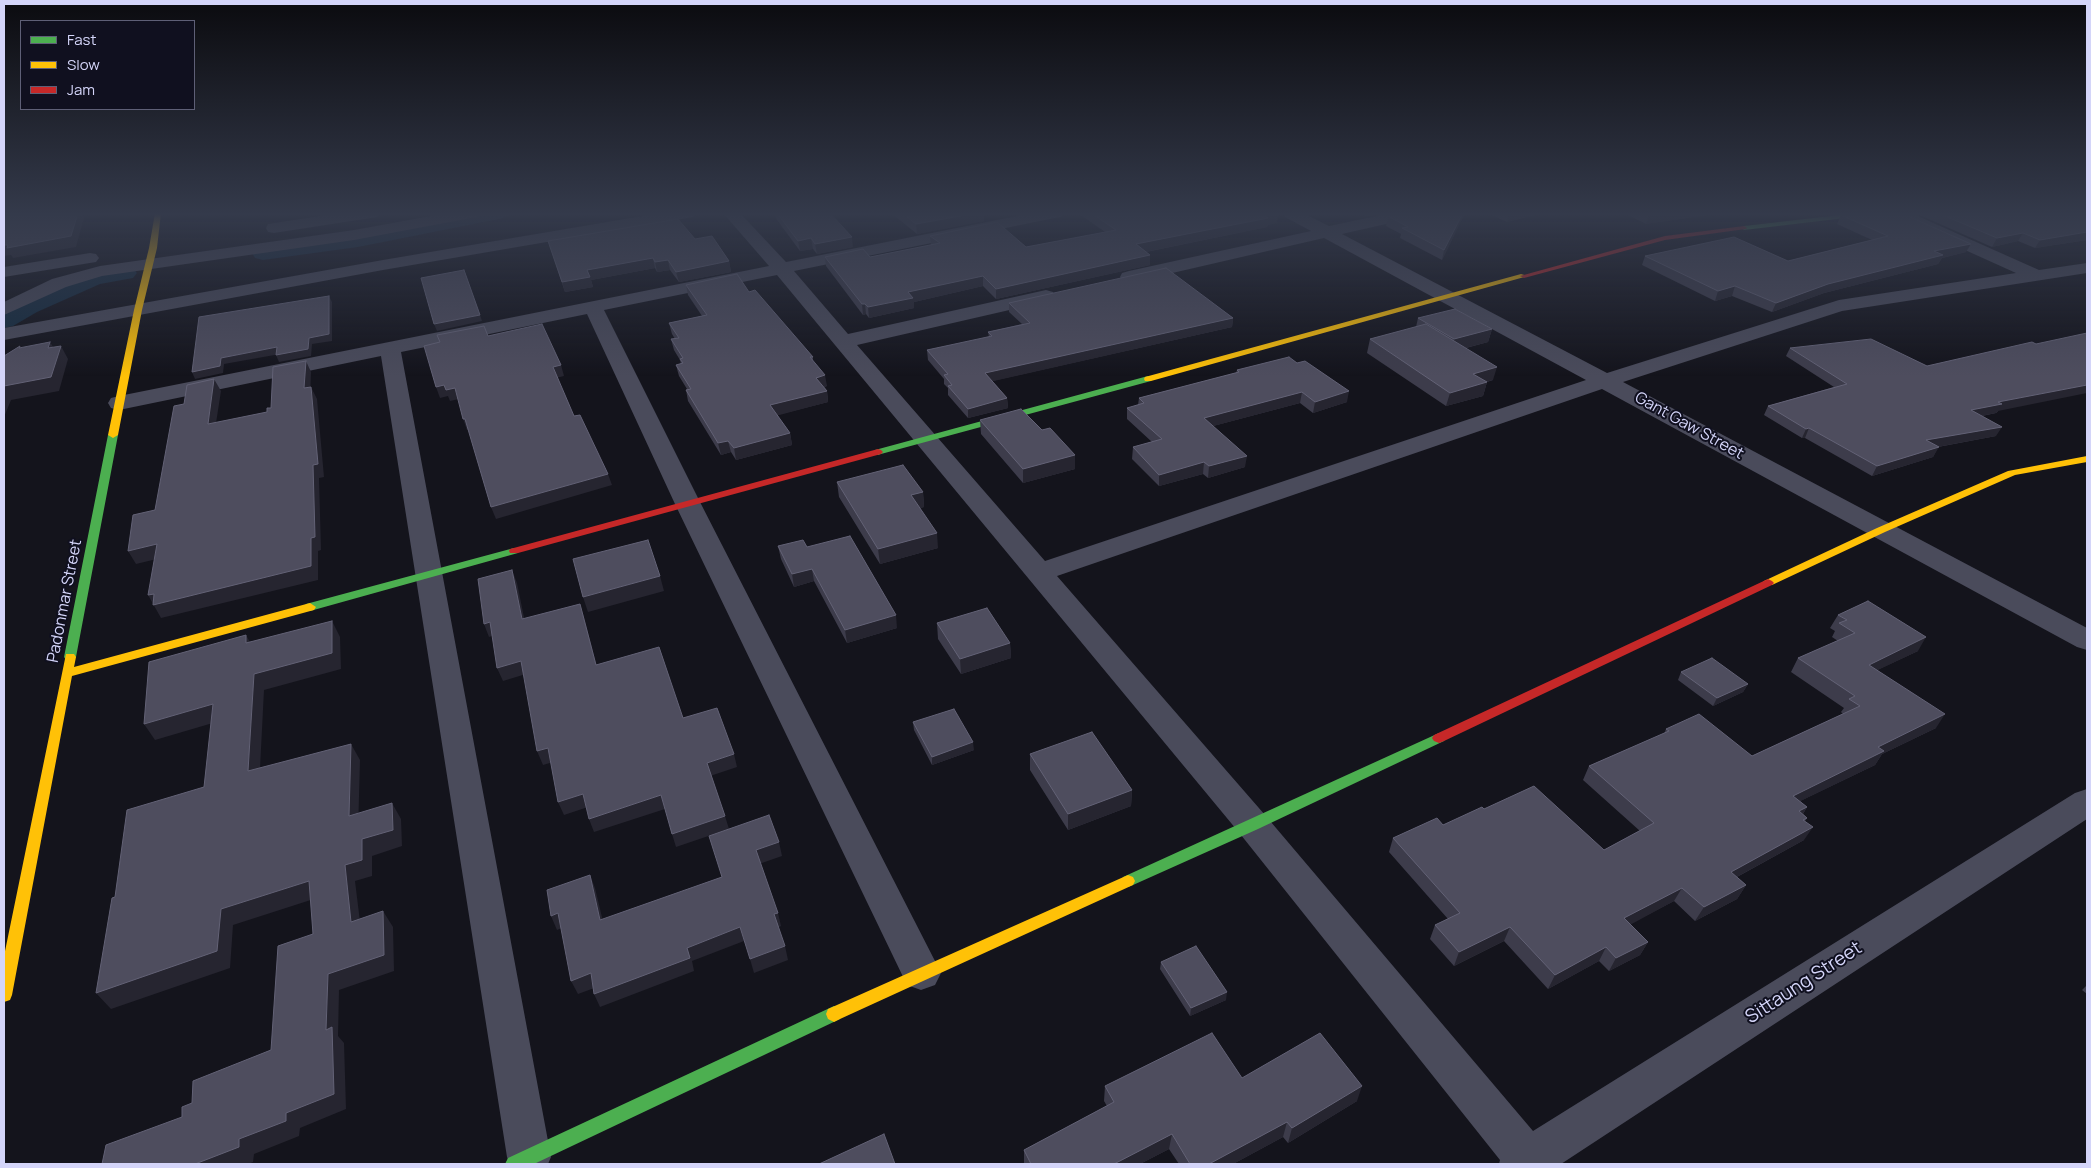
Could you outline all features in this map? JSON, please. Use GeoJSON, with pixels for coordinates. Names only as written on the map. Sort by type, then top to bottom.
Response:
{"type":"FeatureCollection","features":[{"type":"Feature","properties":{"kind":"street"},"geometry":{"type":"LineString","coordinates":[[4,272],[43,268]]}},
{"type":"Feature","properties":{"kind":"street"},"geometry":{"type":"LineString","coordinates":[[4,309],[59,283],[106,268]]}},
{"type":"Feature","properties":{"kind":"street","name":"Padonmar Street"},"geometry":{"type":"LineString","coordinates":[[4,995],[119,403],[148,268]]}},
{"type":"Feature","properties":{"kind":"street"},"geometry":{"type":"LineString","coordinates":[[4,334],[368,268]]}},
{"type":"Feature","properties":{"kind":"street"},"geometry":{"type":"LineString","coordinates":[[119,403],[789,268]]}},
{"type":"Feature","properties":{"kind":"street"},"geometry":{"type":"LineString","coordinates":[[1113,280],[1168,268]]}},
{"type":"Feature","properties":{"kind":"street","name":"Gant Gaw Street"},"geometry":{"type":"LineString","coordinates":[[1394,268],[2087,640]]}},
{"type":"Feature","properties":{"kind":"street"},"geometry":{"type":"LineString","coordinates":[[68,672],[1554,268]]}},
{"type":"Feature","properties":{"kind":"street"},"geometry":{"type":"LineString","coordinates":[[2019,268],[2038,276]]}},
{"type":"Feature","properties":{"kind":"street"},"geometry":{"type":"LineString","coordinates":[[1038,573],[1605,381],[1839,306],[2087,268]]}},
{"type":"Feature","properties":{"kind":"street"},"geometry":{"type":"LineString","coordinates":[[782,269],[1253,825],[1527,1163]]}},
{"type":"Feature","properties":{"kind":"street"},"geometry":{"type":"LineString","coordinates":[[842,342],[1065,291]]}},
{"type":"Feature","properties":{"kind":"street"},"geometry":{"type":"LineString","coordinates":[[593,307],[688,504],[921,973]]}},
{"type":"Feature","properties":{"kind":"street"},"geometry":{"type":"LineString","coordinates":[[390,348],[430,574],[522,1161],[921,973],[1253,825],[1881,530],[2012,473],[2087,459]]}},
{"type":"Feature","properties":{"kind":"street","name":"Sittaung Street"},"geometry":{"type":"LineString","coordinates":[[1527,1163],[2087,802]]}},
{"type":"Feature","properties":{"kind":"building"},"geometry":{"type":"Polygon","coordinates":[[[557,268],[601,268],[587,270],[590,277],[562,282],[557,268]]]}},
{"type":"Feature","properties":{"kind":"building"},"geometry":{"type":"Polygon","coordinates":[[[673,268],[698,268],[676,272],[673,268]]]}},
{"type":"Feature","properties":{"kind":"building"},"geometry":{"type":"Polygon","coordinates":[[[833,268],[1093,268],[996,289],[983,276],[908,292],[913,298],[868,307],[862,304],[833,268]]]}},
{"type":"Feature","properties":{"kind":"building"},"geometry":{"type":"Polygon","coordinates":[[[1166,268],[1233,318],[985,373],[1007,398],[968,409],[948,386],[952,385],[944,375],[948,374],[927,350],[992,336],[988,332],[1030,323],[1009,303],[1166,268]]]}},
{"type":"Feature","properties":{"kind":"building"},"geometry":{"type":"Polygon","coordinates":[[[1669,268],[1893,268],[1828,284],[1776,303],[1735,286],[1718,291],[1669,268]]]}},
{"type":"Feature","properties":{"kind":"building"},"geometry":{"type":"Polygon","coordinates":[[[464,270],[480,315],[434,324],[421,278],[464,270]]]}},
{"type":"Feature","properties":{"kind":"building"},"geometry":{"type":"Polygon","coordinates":[[[737,274],[749,292],[755,290],[813,357],[810,357],[825,375],[816,378],[827,391],[770,405],[790,433],[734,448],[728,441],[718,443],[686,390],[691,389],[676,365],[683,363],[680,359],[683,358],[671,339],[679,338],[669,323],[707,315],[686,285],[737,274]]]}},
{"type":"Feature","properties":{"kind":"building"},"geometry":{"type":"Polygon","coordinates":[[[329,296],[329,334],[309,338],[308,349],[276,355],[277,347],[221,358],[220,366],[192,372],[199,317],[329,296]]]}},
{"type":"Feature","properties":{"kind":"building"},"geometry":{"type":"Polygon","coordinates":[[[1455,309],[1492,329],[1454,339],[1418,318],[1455,309]]]}},
{"type":"Feature","properties":{"kind":"building"},"geometry":{"type":"Polygon","coordinates":[[[542,324],[561,365],[553,367],[574,416],[580,415],[608,474],[491,507],[455,388],[446,390],[444,385],[436,387],[424,346],[440,342],[437,335],[484,326],[488,336],[542,324]]]}},
{"type":"Feature","properties":{"kind":"building"},"geometry":{"type":"Polygon","coordinates":[[[1426,324],[1497,367],[1473,374],[1487,382],[1450,393],[1370,339],[1426,324]]]}},
{"type":"Feature","properties":{"kind":"building"},"geometry":{"type":"Polygon","coordinates":[[[2087,333],[2087,385],[1998,402],[2002,404],[1971,410],[2002,427],[1926,440],[1939,447],[1877,466],[1809,428],[1806,429],[1768,406],[1847,384],[1790,348],[1871,339],[1927,366],[2032,342],[2036,344],[2087,333]]]}},
{"type":"Feature","properties":{"kind":"building"},"geometry":{"type":"Polygon","coordinates":[[[50,342],[48,348],[61,346],[51,377],[4,386],[4,356],[20,346],[19,348],[50,342]]]}},
{"type":"Feature","properties":{"kind":"building"},"geometry":{"type":"Polygon","coordinates":[[[1289,357],[1297,363],[1305,361],[1349,391],[1315,402],[1302,392],[1204,418],[1247,456],[1209,466],[1204,462],[1159,475],[1133,447],[1162,439],[1127,408],[1144,403],[1139,398],[1289,357]]]}},
{"type":"Feature","properties":{"kind":"building"},"geometry":{"type":"Polygon","coordinates":[[[306,361],[304,388],[311,387],[318,464],[313,465],[315,537],[311,538],[311,566],[153,605],[154,594],[148,595],[157,544],[128,551],[133,515],[155,510],[174,406],[184,404],[187,385],[214,379],[208,424],[267,412],[267,408],[271,408],[273,367],[306,361]]]}},
{"type":"Feature","properties":{"kind":"building"},"geometry":{"type":"Polygon","coordinates":[[[1021,409],[1042,430],[1050,428],[1075,455],[1023,469],[980,420],[1021,409]]]}},
{"type":"Feature","properties":{"kind":"building"},"geometry":{"type":"Polygon","coordinates":[[[903,465],[923,492],[911,495],[937,533],[878,549],[837,482],[903,465]]]}},
{"type":"Feature","properties":{"kind":"building"},"geometry":{"type":"Polygon","coordinates":[[[850,536],[896,615],[845,630],[812,569],[792,574],[778,546],[803,540],[807,547],[850,536]]]}},
{"type":"Feature","properties":{"kind":"building"},"geometry":{"type":"Polygon","coordinates":[[[648,540],[660,576],[583,597],[573,559],[648,540]]]}},
{"type":"Feature","properties":{"kind":"building"},"geometry":{"type":"Polygon","coordinates":[[[512,570],[522,619],[580,604],[596,665],[659,647],[683,718],[717,708],[734,754],[707,763],[725,816],[672,834],[661,795],[589,819],[583,794],[558,802],[548,748],[537,751],[521,661],[497,668],[490,622],[484,624],[478,579],[512,570]]]}},
{"type":"Feature","properties":{"kind":"building"},"geometry":{"type":"Polygon","coordinates":[[[1868,601],[1926,637],[1869,665],[1945,714],[1878,747],[1884,751],[1793,796],[1807,807],[1799,811],[1807,818],[1803,820],[1813,827],[1731,872],[1746,885],[1704,907],[1682,888],[1624,918],[1648,942],[1616,958],[1606,947],[1555,975],[1510,927],[1459,952],[1435,925],[1460,913],[1393,838],[1437,818],[1443,825],[1534,786],[1604,850],[1654,823],[1589,766],[1669,731],[1666,729],[1699,714],[1752,756],[1860,706],[1849,699],[1855,696],[1798,658],[1855,633],[1839,623],[1847,620],[1838,615],[1868,601]]]}},
{"type":"Feature","properties":{"kind":"building"},"geometry":{"type":"Polygon","coordinates":[[[987,608],[1010,643],[960,659],[937,623],[987,608]]]}},
{"type":"Feature","properties":{"kind":"building"},"geometry":{"type":"Polygon","coordinates":[[[332,621],[332,653],[254,674],[248,771],[351,744],[349,816],[392,803],[393,830],[362,839],[362,860],[345,865],[351,922],[383,911],[384,955],[328,974],[326,1030],[332,1027],[334,1094],[286,1113],[286,1121],[239,1139],[239,1147],[195,1164],[102,1164],[106,1145],[182,1117],[182,1107],[192,1103],[193,1081],[271,1050],[278,946],[313,934],[309,881],[221,909],[217,951],[96,993],[112,898],[115,897],[127,810],[204,787],[213,704],[144,724],[149,662],[246,635],[246,643],[332,621]]]}},
{"type":"Feature","properties":{"kind":"building"},"geometry":{"type":"Polygon","coordinates":[[[1712,658],[1748,684],[1717,698],[1681,672],[1712,658]]]}},
{"type":"Feature","properties":{"kind":"building"},"geometry":{"type":"Polygon","coordinates":[[[954,709],[973,742],[932,757],[913,722],[954,709]]]}},
{"type":"Feature","properties":{"kind":"building"},"geometry":{"type":"Polygon","coordinates":[[[1092,732],[1132,790],[1068,814],[1030,754],[1092,732]]]}},
{"type":"Feature","properties":{"kind":"building"},"geometry":{"type":"Polygon","coordinates":[[[769,815],[779,842],[756,850],[778,913],[774,914],[785,946],[750,959],[740,927],[687,948],[690,958],[594,994],[591,973],[571,981],[558,913],[551,916],[547,890],[590,875],[600,920],[722,877],[709,836],[769,815]]]}},
{"type":"Feature","properties":{"kind":"building"},"geometry":{"type":"Polygon","coordinates":[[[1196,946],[1227,992],[1191,1008],[1161,962],[1196,946]]]}},
{"type":"Feature","properties":{"kind":"building"},"geometry":{"type":"Polygon","coordinates":[[[1212,1033],[1242,1078],[1320,1033],[1362,1086],[1292,1128],[1287,1122],[1209,1164],[1190,1164],[1172,1134],[1114,1164],[1031,1164],[1024,1150],[1114,1102],[1105,1086],[1212,1033]]]}},
{"type":"Feature","properties":{"kind":"building"},"geometry":{"type":"Polygon","coordinates":[[[884,1134],[895,1164],[819,1164],[884,1134]]]}},
{"type":"Feature","properties":{"kind":"waterway"},"geometry":{"type":"LineString","coordinates":[[4,321],[28,307],[94,278],[125,273]]}},
{"type":"Feature","properties":{"kind":"traffic: fast"},"geometry":{"type":"LineString","coordinates":[[878,452],[1148,379]]}},
{"type":"Feature","properties":{"kind":"traffic: fast"},"geometry":{"type":"LineString","coordinates":[[70,657],[113,435]]}},
{"type":"Feature","properties":{"kind":"traffic: fast"},"geometry":{"type":"LineString","coordinates":[[310,607],[514,551]]}},
{"type":"Feature","properties":{"kind":"traffic: fast"},"geometry":{"type":"LineString","coordinates":[[1128,881],[1439,738]]}},
{"type":"Feature","properties":{"kind":"traffic: fast"},"geometry":{"type":"LineString","coordinates":[[514,1164],[834,1014]]}},
{"type":"Feature","properties":{"kind":"traffic: slow"},"geometry":{"type":"LineString","coordinates":[[113,435],[148,268]]}},
{"type":"Feature","properties":{"kind":"traffic: slow"},"geometry":{"type":"LineString","coordinates":[[1148,379],[1524,276]]}},
{"type":"Feature","properties":{"kind":"traffic: slow"},"geometry":{"type":"LineString","coordinates":[[1768,583],[1881,530],[2012,473],[2087,459]]}},
{"type":"Feature","properties":{"kind":"traffic: slow"},"geometry":{"type":"LineString","coordinates":[[68,673],[310,607]]}},
{"type":"Feature","properties":{"kind":"traffic: slow"},"geometry":{"type":"LineString","coordinates":[[4,995],[70,657]]}},
{"type":"Feature","properties":{"kind":"traffic: slow"},"geometry":{"type":"LineString","coordinates":[[834,1014],[1128,881]]}},
{"type":"Feature","properties":{"kind":"traffic: jam"},"geometry":{"type":"LineString","coordinates":[[1524,276],[1556,268]]}},
{"type":"Feature","properties":{"kind":"traffic: jam"},"geometry":{"type":"LineString","coordinates":[[514,551],[878,452]]}},
{"type":"Feature","properties":{"kind":"traffic: jam"},"geometry":{"type":"LineString","coordinates":[[1439,738],[1768,583]]}}]}
